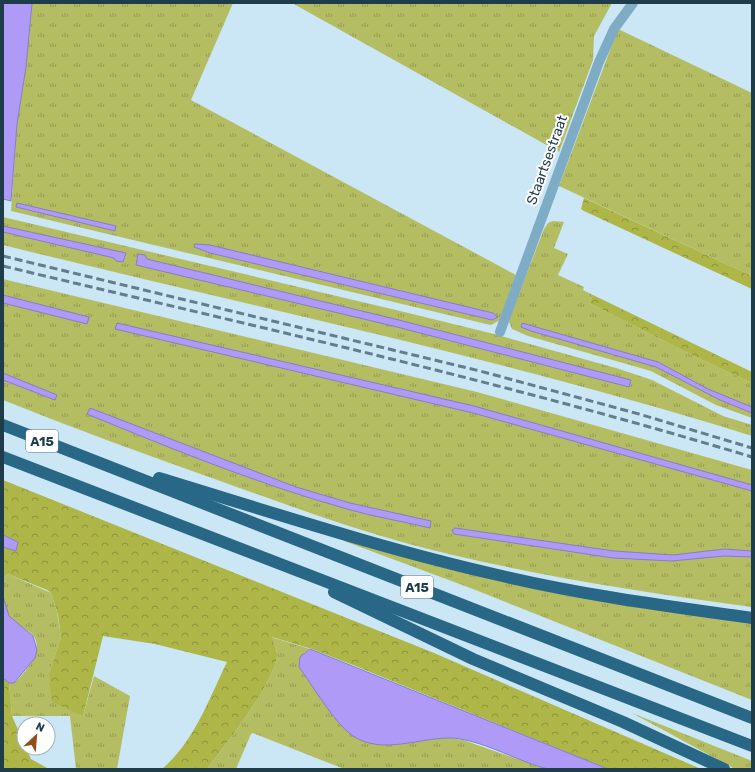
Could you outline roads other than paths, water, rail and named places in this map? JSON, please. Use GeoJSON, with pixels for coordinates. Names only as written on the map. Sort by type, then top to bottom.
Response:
{"type":"FeatureCollection","features":[{"type":"Feature","properties":{"kind":"highway","name":"A15"},"geometry":{"type":"LineString","coordinates":[[3,425],[752,718]]}},
{"type":"Feature","properties":{"kind":"highway","name":"A15"},"geometry":{"type":"LineString","coordinates":[[82,456],[301,520],[384,547],[498,576],[591,595],[752,618]]}},
{"type":"Feature","properties":{"kind":"highway","name":"A15"},"geometry":{"type":"LineString","coordinates":[[3,457],[752,746]]}},
{"type":"Feature","properties":{"kind":"highway","name":"A15"},"geometry":{"type":"LineString","coordinates":[[251,553],[473,659],[623,722],[724,769]]}},
{"type":"Feature","properties":{"kind":"street","name":"Staartsestraat"},"geometry":{"type":"LineString","coordinates":[[500,332],[599,62],[614,29],[633,3]]}},
{"type":"Feature","properties":{"kind":"railway"},"geometry":{"type":"LineString","coordinates":[[3,256],[480,371],[639,414],[752,448]]}},
{"type":"Feature","properties":{"kind":"railway"},"geometry":{"type":"LineString","coordinates":[[3,266],[473,379],[752,457]]}}]}
